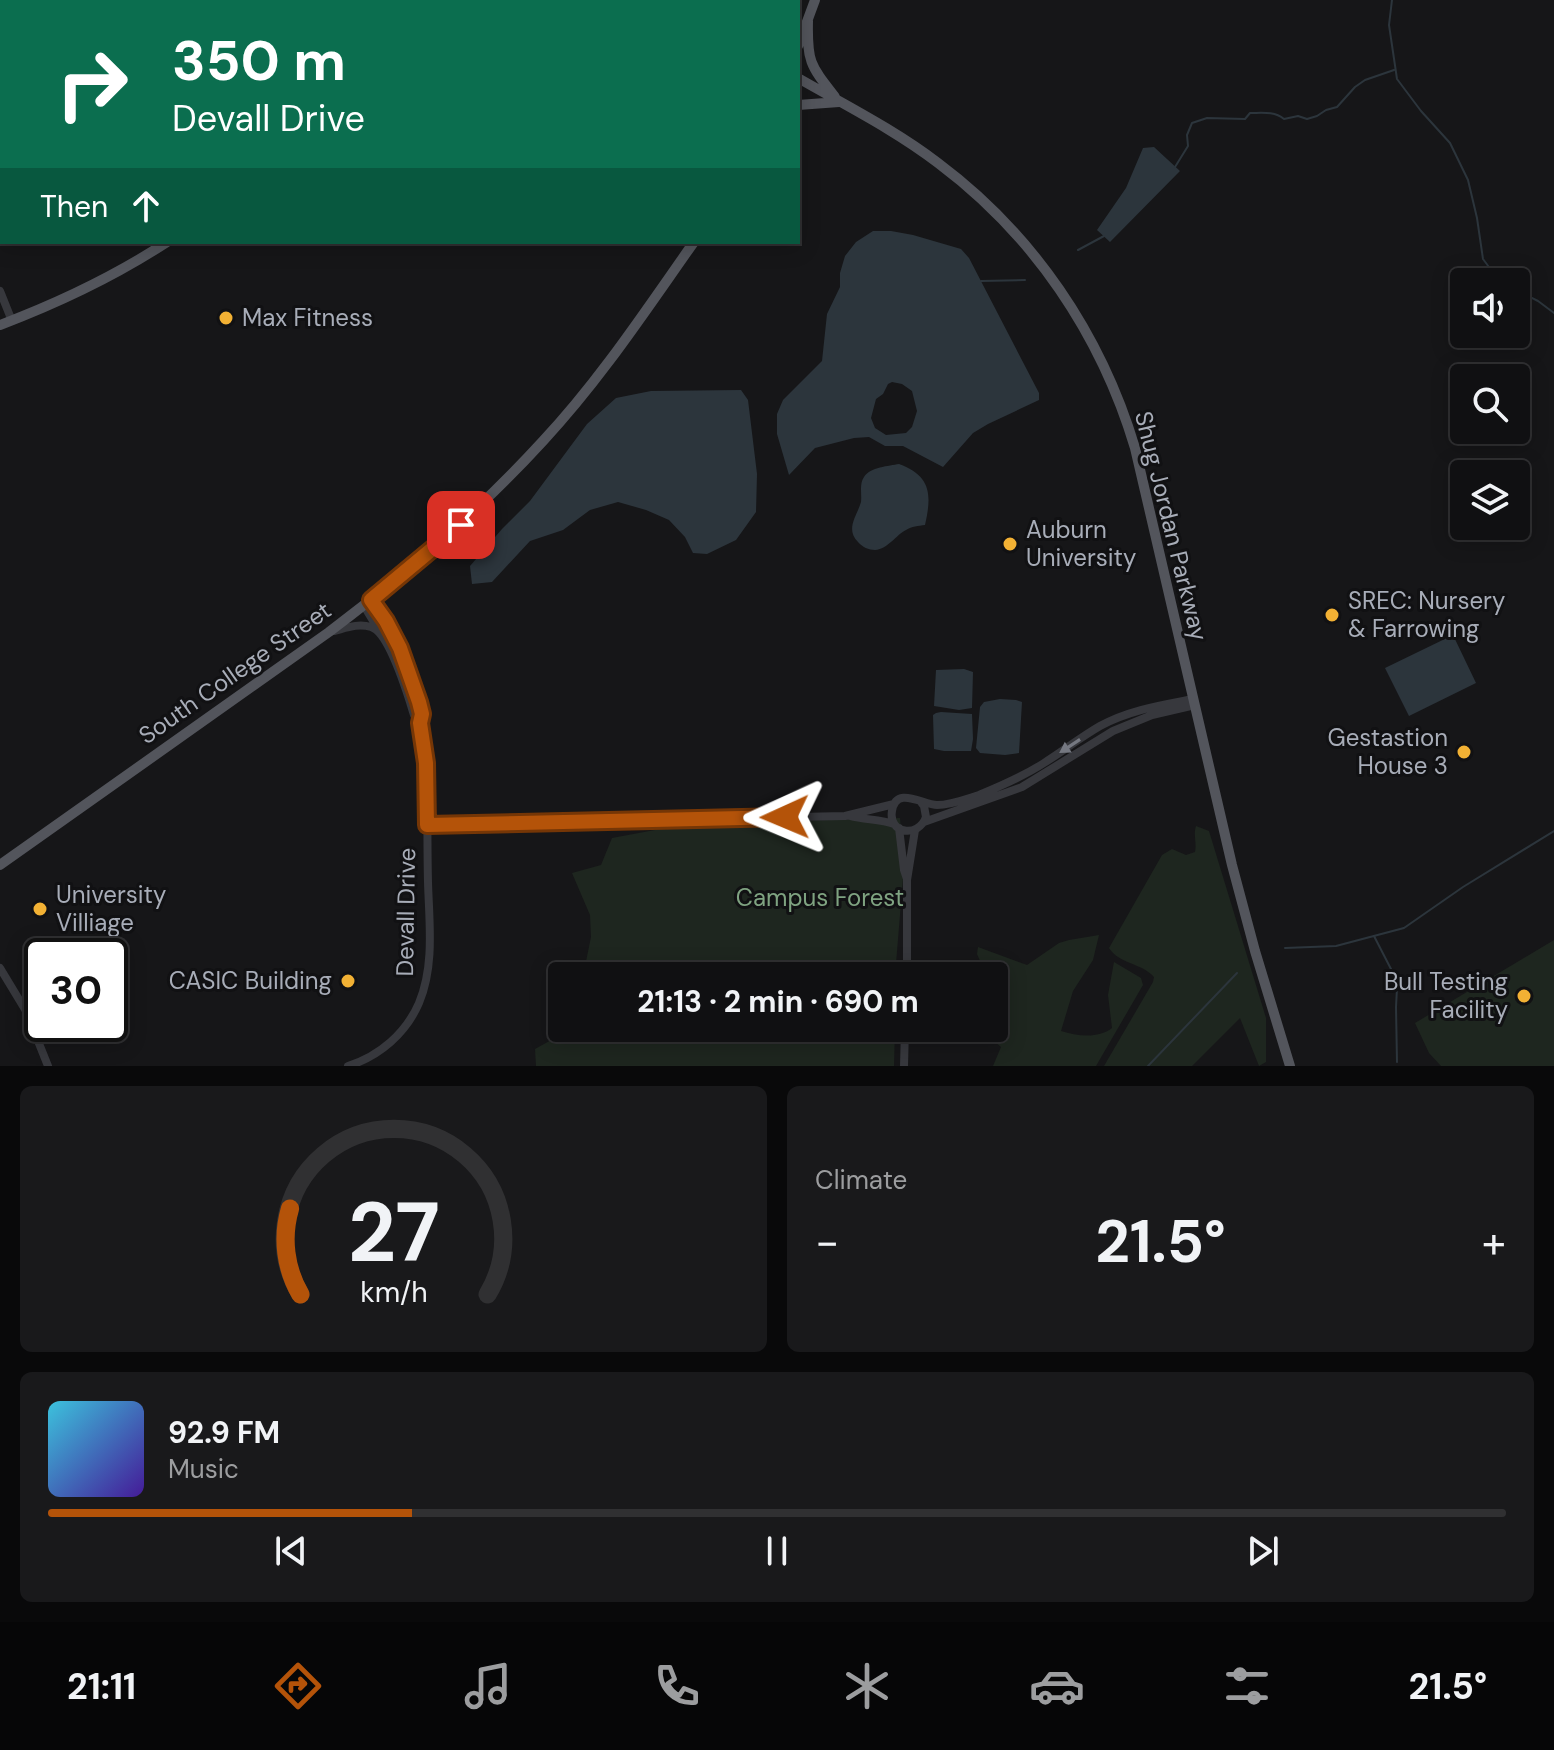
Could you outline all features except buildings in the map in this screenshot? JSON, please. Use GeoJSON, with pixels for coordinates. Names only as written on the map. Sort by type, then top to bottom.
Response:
{"type":"FeatureCollection","features":[{"type":"Feature","properties":{"kind":"main road"},"geometry":{"type":"LineString","coordinates":[[815,0],[803,23],[812,67],[839,102]]}},
{"type":"Feature","properties":{"kind":"main road","name":"Shug Jordan Parkway"},"geometry":{"type":"LineString","coordinates":[[800,79],[936,161],[980,197],[1040,262],[1077,316],[1100,357],[1114,386],[1131,436],[1255,951],[1290,1066]]}},
{"type":"Feature","properties":{"kind":"main road"},"geometry":{"type":"LineString","coordinates":[[800,105],[839,102]]}},
{"type":"Feature","properties":{"kind":"main road"},"geometry":{"type":"LineString","coordinates":[[0,325],[80,291],[163,244]]}},
{"type":"Feature","properties":{"kind":"main road","name":"South College Street"},"geometry":{"type":"LineString","coordinates":[[0,865],[329,632],[461,525],[545,439],[630,335],[693,244]]}},
{"type":"Feature","properties":{"kind":"street"},"geometry":{"type":"LineString","coordinates":[[0,291],[12,321]]}},
{"type":"Feature","properties":{"kind":"street"},"geometry":{"type":"LineString","coordinates":[[368,603],[420,723]]}},
{"type":"Feature","properties":{"kind":"street"},"geometry":{"type":"LineString","coordinates":[[368,603],[386,621],[400,648],[419,702],[422,714],[420,723]]}},
{"type":"Feature","properties":{"kind":"street"},"geometry":{"type":"LineString","coordinates":[[329,632],[357,625],[379,630]]}},
{"type":"Feature","properties":{"kind":"street"},"geometry":{"type":"LineString","coordinates":[[845,816],[894,804],[904,797],[938,805],[976,796],[1030,772],[1100,726],[1118,718],[1138,710],[1194,702]]}},
{"type":"Feature","properties":{"kind":"street"},"geometry":{"type":"LineString","coordinates":[[427,825],[845,816],[876,819],[904,831],[915,830],[924,822],[1022,787],[1113,731],[1194,702]]}},
{"type":"Feature","properties":{"kind":"street","name":"Devall Drive"},"geometry":{"type":"LineString","coordinates":[[348,1066],[361,1062],[391,1042],[411,1019],[423,992],[428,969],[426,763],[420,723]]}},
{"type":"Feature","properties":{"kind":"street"},"geometry":{"type":"LineString","coordinates":[[921,802],[926,811],[924,822]]}},
{"type":"Feature","properties":{"kind":"street"},"geometry":{"type":"LineString","coordinates":[[894,804],[891,814],[897,826],[907,880]]}},
{"type":"Feature","properties":{"kind":"street"},"geometry":{"type":"LineString","coordinates":[[907,962],[907,880],[915,830]]}},
{"type":"Feature","properties":{"kind":"street"},"geometry":{"type":"LineString","coordinates":[[0,968],[23,1006],[48,1066]]}},
{"type":"Feature","properties":{"kind":"street"},"geometry":{"type":"LineString","coordinates":[[904,1066],[905,1042]]}},
{"type":"Feature","properties":{"kind":"green space","name":"Campus Forest"},"geometry":{"type":"Polygon","coordinates":[[[900,818],[904,866],[896,962],[586,962],[591,937],[590,915],[572,873],[601,865],[612,838],[687,824],[900,818]]]}},
{"type":"Feature","properties":{"kind":"green space"},"geometry":{"type":"Polygon","coordinates":[[[1196,826],[1209,831],[1266,1018],[1266,1062],[1259,1066],[1240,1018],[1192,1066],[1104,1066],[1154,977],[1109,948],[1162,855],[1172,849],[1186,855],[1195,852],[1196,826]]]}},
{"type":"Feature","properties":{"kind":"green space"},"geometry":{"type":"Polygon","coordinates":[[[1099,935],[1093,960],[1073,991],[1061,1031],[1087,1036],[1112,1028],[1108,995],[1114,962],[1141,978],[1143,985],[1096,1066],[993,1066],[1001,1047],[995,1042],[1008,1042],[1008,962],[981,962],[978,947],[1027,965],[1059,943],[1099,935]]]}},
{"type":"Feature","properties":{"kind":"green space"},"geometry":{"type":"Polygon","coordinates":[[[1554,940],[1554,1066],[1441,1066],[1429,1053],[1415,1023],[1554,940]]]}},
{"type":"Feature","properties":{"kind":"green space"},"geometry":{"type":"Polygon","coordinates":[[[548,1042],[895,1042],[894,1066],[536,1066],[535,1049],[548,1042]]]}},
{"type":"Feature","properties":{"kind":"shaded area"},"geometry":{"type":"Polygon","coordinates":[[[1154,147],[1180,171],[1110,242],[1097,230],[1126,188],[1143,148],[1154,147]]]}},
{"type":"Feature","properties":{"kind":"shaded area"},"geometry":{"type":"Polygon","coordinates":[[[873,231],[891,231],[961,249],[969,258],[1039,393],[1039,400],[973,433],[943,467],[903,446],[885,446],[869,437],[815,448],[789,475],[777,434],[777,414],[783,400],[822,361],[827,314],[840,287],[845,256],[856,242],[873,231]],[[888,384],[876,399],[871,418],[875,428],[886,435],[906,433],[912,427],[917,411],[912,391],[902,384],[888,384]]]}},
{"type":"Feature","properties":{"kind":"shaded area"},"geometry":{"type":"Polygon","coordinates":[[[741,390],[748,400],[757,474],[756,512],[736,540],[707,554],[693,553],[685,537],[669,520],[618,502],[590,510],[563,530],[530,541],[492,582],[472,584],[470,566],[530,501],[587,424],[616,398],[651,391],[741,390]]]}},
{"type":"Feature","properties":{"kind":"shaded area"},"geometry":{"type":"Polygon","coordinates":[[[899,464],[918,474],[927,487],[925,525],[902,532],[880,549],[868,549],[852,532],[861,502],[862,480],[875,469],[899,464]]]}},
{"type":"Feature","properties":{"kind":"shaded area"},"geometry":{"type":"Polygon","coordinates":[[[1453,635],[1476,683],[1409,716],[1385,668],[1453,635]]]}},
{"type":"Feature","properties":{"kind":"shaded area"},"geometry":{"type":"Polygon","coordinates":[[[964,669],[973,672],[972,708],[959,710],[934,706],[936,670],[964,669]]]}},
{"type":"Feature","properties":{"kind":"shaded area"},"geometry":{"type":"Polygon","coordinates":[[[1000,699],[1022,702],[1019,753],[980,753],[976,748],[980,707],[984,702],[1000,699]]]}},
{"type":"Feature","properties":{"kind":"shaded area"},"geometry":{"type":"Polygon","coordinates":[[[941,712],[972,714],[971,751],[934,749],[933,715],[941,712]]]}},
{"type":"Feature","properties":{"kind":"waterway"},"geometry":{"type":"LineString","coordinates":[[1392,0],[1389,25],[1397,79],[1450,143],[1468,180],[1483,259],[1490,268]]}},
{"type":"Feature","properties":{"kind":"waterway"},"geometry":{"type":"LineString","coordinates":[[1175,167],[1188,146],[1187,135],[1192,123],[1207,118],[1245,119],[1250,113],[1272,114],[1284,119],[1298,116],[1307,119],[1337,107],[1365,80],[1394,70]]}},
{"type":"Feature","properties":{"kind":"waterway"},"geometry":{"type":"LineString","coordinates":[[1078,250],[1104,236]]}},
{"type":"Feature","properties":{"kind":"waterway"},"geometry":{"type":"LineString","coordinates":[[981,281],[1025,280]]}},
{"type":"Feature","properties":{"kind":"waterway"},"geometry":{"type":"LineString","coordinates":[[1530,297],[1554,313]]}},
{"type":"Feature","properties":{"kind":"waterway"},"geometry":{"type":"LineString","coordinates":[[1285,948],[1336,946],[1404,928],[1554,831]]}},
{"type":"Feature","properties":{"kind":"waterway"},"geometry":{"type":"LineString","coordinates":[[1374,936],[1397,988],[1397,1062]]}},
{"type":"Feature","properties":{"kind":"waterway"},"geometry":{"type":"LineString","coordinates":[[1148,1066],[1237,973]]}},
{"type":"Feature","properties":{"kind":"place","name":"Max Fitness"},"geometry":{"type":"Point","coordinates":[226,318]}},
{"type":"Feature","properties":{"kind":"place","name":"Auburn University"},"geometry":{"type":"Point","coordinates":[1010,544]}},
{"type":"Feature","properties":{"kind":"place","name":"SREC: Nursery & Farrowing"},"geometry":{"type":"Point","coordinates":[1332,615]}},
{"type":"Feature","properties":{"kind":"place","name":"Gestastion House 3"},"geometry":{"type":"Point","coordinates":[1464,752]}},
{"type":"Feature","properties":{"kind":"place","name":"University Villiage"},"geometry":{"type":"Point","coordinates":[40,909]}},
{"type":"Feature","properties":{"kind":"place","name":"CASIC Building"},"geometry":{"type":"Point","coordinates":[348,981]}},
{"type":"Feature","properties":{"kind":"place","name":"Bull Testing Facility"},"geometry":{"type":"Point","coordinates":[1524,996]}},
{"type":"Feature","properties":{"kind":"route"},"geometry":{"type":"LineString","coordinates":[[461,525],[371,600],[400,648],[422,714],[420,723],[426,763],[427,825],[785,817]]}}]}
